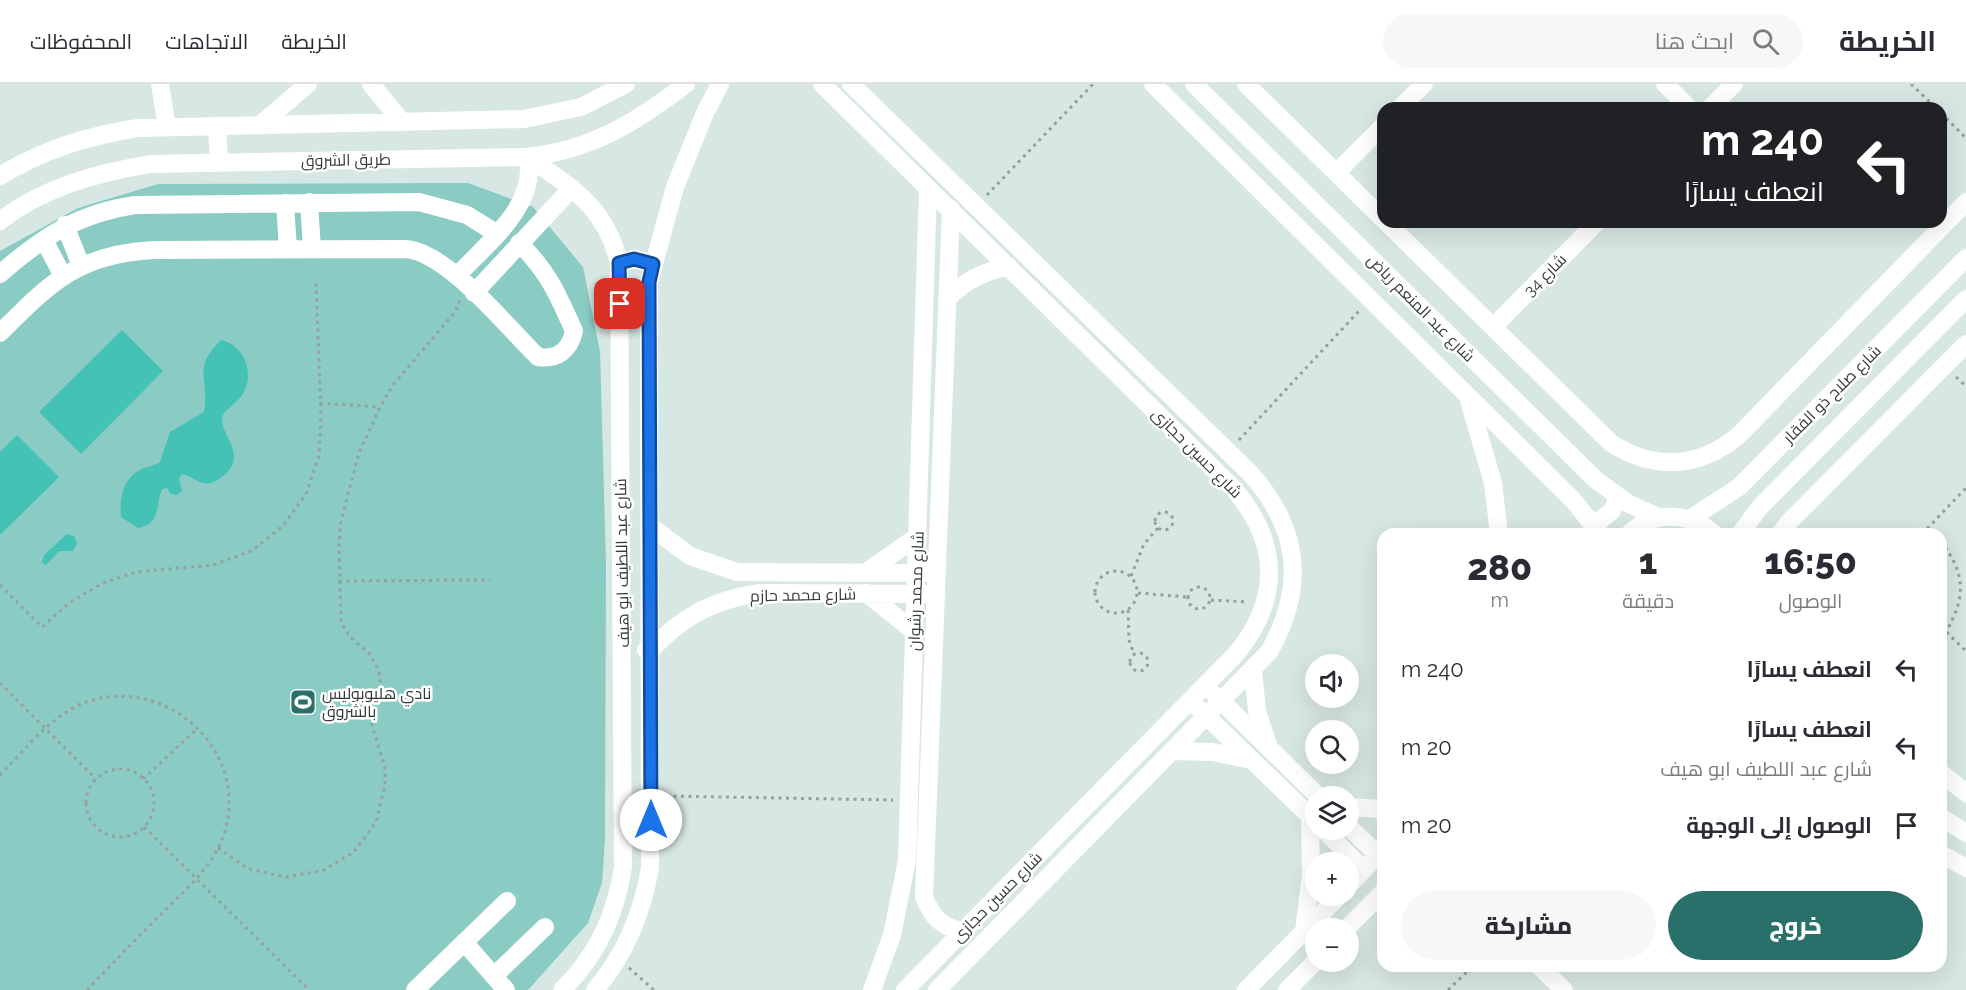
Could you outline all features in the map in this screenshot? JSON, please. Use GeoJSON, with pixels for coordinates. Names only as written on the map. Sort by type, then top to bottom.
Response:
{"type":"FeatureCollection","features":[{"type":"Feature","properties":{"kind":"street"},"geometry":{"type":"LineString","coordinates":[[160,84],[167,127]]}},
{"type":"Feature","properties":{"kind":"street"},"geometry":{"type":"LineString","coordinates":[[260,125],[308,84]]}},
{"type":"Feature","properties":{"kind":"street"},"geometry":{"type":"LineString","coordinates":[[371,84],[402,122]]}},
{"type":"Feature","properties":{"kind":"street"},"geometry":{"type":"LineString","coordinates":[[0,176],[52,149],[91,136],[138,128],[524,119],[553,115],[581,106],[626,84]]}},
{"type":"Feature","properties":{"kind":"street","name":"طريق الشروق"},"geometry":{"type":"LineString","coordinates":[[0,221],[53,190],[100,173],[150,164],[528,157],[563,152],[602,139],[638,120],[687,84]]}},
{"type":"Feature","properties":{"kind":"street","name":"شارع عبد اللطيف ابو هيف"},"geometry":{"type":"LineString","coordinates":[[595,990],[630,938],[646,892],[650,868],[649,282],[678,178],[705,113],[720,84]]}},
{"type":"Feature","properties":{"kind":"street","name":"شارع حسين حجازى"},"geometry":{"type":"LineString","coordinates":[[822,84],[1248,505],[1260,525],[1267,548],[1269,571],[1264,604],[1250,636],[1205,686],[905,990]]}},
{"type":"Feature","properties":{"kind":"street","name":"شارع حسين حجازى"},"geometry":{"type":"LineString","coordinates":[[850,84],[1267,491],[1288,535],[1293,559],[1293,584],[1286,615],[1269,652],[937,990]]}},
{"type":"Feature","properties":{"kind":"street","name":"شارع عبد المنعم رياض"},"geometry":{"type":"LineString","coordinates":[[1153,84],[1573,500],[1595,528]]}},
{"type":"Feature","properties":{"kind":"street","name":"شارع عبد المنعم رياض"},"geometry":{"type":"LineString","coordinates":[[1194,84],[1596,480],[1618,498],[1658,518]]}},
{"type":"Feature","properties":{"kind":"street"},"geometry":{"type":"LineString","coordinates":[[1246,84],[1377,213]]}},
{"type":"Feature","properties":{"kind":"street"},"geometry":{"type":"LineString","coordinates":[[1406,102],[1424,84]]}},
{"type":"Feature","properties":{"kind":"street"},"geometry":{"type":"LineString","coordinates":[[1665,84],[1683,102]]}},
{"type":"Feature","properties":{"kind":"street"},"geometry":{"type":"LineString","coordinates":[[1716,102],[1734,84]]}},
{"type":"Feature","properties":{"kind":"street"},"geometry":{"type":"LineString","coordinates":[[217,126],[219,162]]}},
{"type":"Feature","properties":{"kind":"street"},"geometry":{"type":"LineString","coordinates":[[1336,173],[1377,132]]}},
{"type":"Feature","properties":{"kind":"street"},"geometry":{"type":"LineString","coordinates":[[1241,170],[1260,149]]}},
{"type":"Feature","properties":{"kind":"street"},"geometry":{"type":"LineString","coordinates":[[465,284],[496,233],[525,197],[530,177],[528,157]]}},
{"type":"Feature","properties":{"kind":"street","name":"شارع عبد اللطيف ابو هيف"},"geometry":{"type":"LineString","coordinates":[[528,157],[572,188],[598,213],[615,246],[619,263],[625,846],[620,888],[597,947],[562,990]]}},
{"type":"Feature","properties":{"kind":"street"},"geometry":{"type":"LineString","coordinates":[[465,284],[519,243],[572,188]]}},
{"type":"Feature","properties":{"kind":"street","name":"شارع محمد رشوان"},"geometry":{"type":"LineString","coordinates":[[872,990],[892,935],[902,898],[907,860],[928,188]]}},
{"type":"Feature","properties":{"kind":"street"},"geometry":{"type":"LineString","coordinates":[[947,206],[957,188]]}},
{"type":"Feature","properties":{"kind":"street"},"geometry":{"type":"LineString","coordinates":[[309,202],[312,249]]}},
{"type":"Feature","properties":{"kind":"street"},"geometry":{"type":"LineString","coordinates":[[0,274],[65,225],[98,212],[135,205],[419,202],[436,204],[467,214],[496,233]]}},
{"type":"Feature","properties":{"kind":"street"},"geometry":{"type":"LineString","coordinates":[[1947,222],[1966,202]]}},
{"type":"Feature","properties":{"kind":"street"},"geometry":{"type":"LineString","coordinates":[[285,203],[288,249]]}},
{"type":"Feature","properties":{"kind":"street","name":"شارع محمد رشوان"},"geometry":{"type":"LineString","coordinates":[[947,206],[947,299],[924,897],[935,918],[953,929],[964,930]]}},
{"type":"Feature","properties":{"kind":"street"},"geometry":{"type":"LineString","coordinates":[[65,225],[81,266]]}},
{"type":"Feature","properties":{"kind":"street"},"geometry":{"type":"LineString","coordinates":[[1392,228],[1611,443],[1624,451],[1653,462],[1684,462],[1713,453],[1738,436],[1941,228]]}},
{"type":"Feature","properties":{"kind":"street","name":"شارع 34"},"geometry":{"type":"LineString","coordinates":[[1493,327],[1591,228]]}},
{"type":"Feature","properties":{"kind":"street"},"geometry":{"type":"LineString","coordinates":[[44,240],[63,276]]}},
{"type":"Feature","properties":{"kind":"street"},"geometry":{"type":"LineString","coordinates":[[0,333],[49,285],[81,266],[102,258],[137,251],[414,249],[432,256],[465,284],[538,357],[552,357],[565,351],[574,331],[550,279],[538,261],[519,243]]}},
{"type":"Feature","properties":{"kind":"street","name":"شارع صلاح ذو الفقار"},"geometry":{"type":"LineString","coordinates":[[1689,519],[1726,498],[1760,468],[1966,258]]}},
{"type":"Feature","properties":{"kind":"street"},"geometry":{"type":"LineString","coordinates":[[619,263],[634,259],[653,264]]}},
{"type":"Feature","properties":{"kind":"street"},"geometry":{"type":"LineString","coordinates":[[947,299],[958,287],[974,277],[1008,266]]}},
{"type":"Feature","properties":{"kind":"street","name":"شارع صلاح ذو الفقار"},"geometry":{"type":"LineString","coordinates":[[1744,527],[1966,299]]}},
{"type":"Feature","properties":{"kind":"street"},"geometry":{"type":"LineString","coordinates":[[1784,528],[1966,344]]}},
{"type":"Feature","properties":{"kind":"street"},"geometry":{"type":"LineString","coordinates":[[1468,395],[1493,483],[1498,528]]}},
{"type":"Feature","properties":{"kind":"street"},"geometry":{"type":"LineString","coordinates":[[1598,528],[1618,498]]}},
{"type":"Feature","properties":{"kind":"street"},"geometry":{"type":"LineString","coordinates":[[1726,498],[1744,527]]}},
{"type":"Feature","properties":{"kind":"street"},"geometry":{"type":"LineString","coordinates":[[1638,528],[1658,518],[1689,519],[1704,528]]}},
{"type":"Feature","properties":{"kind":"street","name":"شارع محمد حازم"},"geometry":{"type":"LineString","coordinates":[[650,526],[690,556],[737,572],[937,573]]}},
{"type":"Feature","properties":{"kind":"street"},"geometry":{"type":"LineString","coordinates":[[864,573],[883,563],[918,536]]}},
{"type":"Feature","properties":{"kind":"street","name":"شارع محمد حازم"},"geometry":{"type":"LineString","coordinates":[[651,650],[668,631],[688,616],[711,604],[736,597],[761,593],[936,594]]}},
{"type":"Feature","properties":{"kind":"street"},"geometry":{"type":"LineString","coordinates":[[866,593],[915,632]]}},
{"type":"Feature","properties":{"kind":"street"},"geometry":{"type":"LineString","coordinates":[[623,650],[651,650]]}},
{"type":"Feature","properties":{"kind":"street"},"geometry":{"type":"LineString","coordinates":[[1253,670],[1257,711],[1270,750]]}},
{"type":"Feature","properties":{"kind":"street"},"geometry":{"type":"LineString","coordinates":[[1205,686],[1308,786]]}},
{"type":"Feature","properties":{"kind":"street"},"geometry":{"type":"LineString","coordinates":[[1191,700],[1305,811]]}},
{"type":"Feature","properties":{"kind":"street"},"geometry":{"type":"LineString","coordinates":[[1173,751],[1213,752],[1253,761]]}},
{"type":"Feature","properties":{"kind":"street"},"geometry":{"type":"LineString","coordinates":[[1947,778],[1966,793]]}},
{"type":"Feature","properties":{"kind":"street"},"geometry":{"type":"LineString","coordinates":[[1359,808],[1377,809]]}},
{"type":"Feature","properties":{"kind":"street"},"geometry":{"type":"LineString","coordinates":[[1947,821],[1966,833]]}},
{"type":"Feature","properties":{"kind":"street"},"geometry":{"type":"LineString","coordinates":[[1359,835],[1377,850]]}},
{"type":"Feature","properties":{"kind":"street"},"geometry":{"type":"LineString","coordinates":[[1304,931],[1312,840]]}},
{"type":"Feature","properties":{"kind":"street"},"geometry":{"type":"LineString","coordinates":[[1334,840],[1364,870]]}},
{"type":"Feature","properties":{"kind":"street"},"geometry":{"type":"LineString","coordinates":[[1359,875],[1377,856]]}},
{"type":"Feature","properties":{"kind":"street"},"geometry":{"type":"LineString","coordinates":[[1947,857],[1966,868]]}},
{"type":"Feature","properties":{"kind":"street"},"geometry":{"type":"LineString","coordinates":[[1357,918],[1377,898]]}},
{"type":"Feature","properties":{"kind":"street"},"geometry":{"type":"LineString","coordinates":[[415,990],[507,900]]}},
{"type":"Feature","properties":{"kind":"street"},"geometry":{"type":"LineString","coordinates":[[1245,990],[1329,906]]}},
{"type":"Feature","properties":{"kind":"street"},"geometry":{"type":"LineString","coordinates":[[494,976],[545,927]]}},
{"type":"Feature","properties":{"kind":"street"},"geometry":{"type":"LineString","coordinates":[[464,942],[506,990]]}},
{"type":"Feature","properties":{"kind":"street"},"geometry":{"type":"LineString","coordinates":[[1287,990],[1305,972]]}},
{"type":"Feature","properties":{"kind":"path"},"geometry":{"type":"LineString","coordinates":[[976,206],[1093,84]]}},
{"type":"Feature","properties":{"kind":"path"},"geometry":{"type":"LineString","coordinates":[[1911,84],[1930,102]]}},
{"type":"Feature","properties":{"kind":"path"},"geometry":{"type":"LineString","coordinates":[[1947,119],[1966,138]]}},
{"type":"Feature","properties":{"kind":"path"},"geometry":{"type":"LineString","coordinates":[[1,589],[42,627],[69,603],[101,584],[136,572],[213,565],[251,551],[283,526],[306,494],[319,456],[320,403],[316,282]]}},
{"type":"Feature","properties":{"kind":"path"},"geometry":{"type":"LineString","coordinates":[[218,848],[249,869],[285,877],[322,872],[354,852],[376,822],[385,786],[385,768],[372,725],[381,691],[379,672],[371,655],[345,630],[341,622],[339,544],[346,498],[359,453],[380,407],[393,385],[455,312],[465,284]]}},
{"type":"Feature","properties":{"kind":"path"},"geometry":{"type":"LineString","coordinates":[[1229,452],[1371,299]]}},
{"type":"Feature","properties":{"kind":"path"},"geometry":{"type":"LineString","coordinates":[[320,403],[380,407]]}},
{"type":"Feature","properties":{"kind":"path"},"geometry":{"type":"LineString","coordinates":[[1928,528],[1966,488]]}},
{"type":"Feature","properties":{"kind":"path"},"geometry":{"type":"LineString","coordinates":[[1168,513],[1173,520],[1170,528],[1166,530],[1158,528],[1156,516],[1168,513]]}},
{"type":"Feature","properties":{"kind":"path"},"geometry":{"type":"LineString","coordinates":[[1131,576],[1112,571],[1100,578],[1095,590],[1098,603],[1108,612],[1115,614],[1128,610],[1133,605],[1138,593],[1131,576],[1144,544],[1158,528]]}},
{"type":"Feature","properties":{"kind":"path"},"geometry":{"type":"LineString","coordinates":[[1947,548],[1959,563],[1966,592],[1961,613],[1947,631]]}},
{"type":"Feature","properties":{"kind":"path"},"geometry":{"type":"LineString","coordinates":[[339,581],[490,580]]}},
{"type":"Feature","properties":{"kind":"path"},"geometry":{"type":"LineString","coordinates":[[1197,587],[1207,590],[1210,600],[1205,608],[1195,610],[1188,603],[1187,597],[1189,592],[1197,587]]}},
{"type":"Feature","properties":{"kind":"path"},"geometry":{"type":"LineString","coordinates":[[1138,593],[1187,597]]}},
{"type":"Feature","properties":{"kind":"path"},"geometry":{"type":"LineString","coordinates":[[1210,600],[1264,604]]}},
{"type":"Feature","properties":{"kind":"path"},"geometry":{"type":"LineString","coordinates":[[1128,610],[1129,640],[1134,654],[1130,666],[1136,671],[1144,670],[1148,659],[1142,653],[1134,654]]}},
{"type":"Feature","properties":{"kind":"path"},"geometry":{"type":"LineString","coordinates":[[1947,633],[1966,651]]}},
{"type":"Feature","properties":{"kind":"path"},"geometry":{"type":"LineString","coordinates":[[0,682],[96,779]]}},
{"type":"Feature","properties":{"kind":"path"},"geometry":{"type":"LineString","coordinates":[[0,775],[63,714],[84,703],[123,696],[161,703],[176,710],[198,728],[218,756],[227,786],[227,818],[218,848],[196,878],[87,990]]}},
{"type":"Feature","properties":{"kind":"path"},"geometry":{"type":"LineString","coordinates":[[143,779],[198,728]]}},
{"type":"Feature","properties":{"kind":"path"},"geometry":{"type":"LineString","coordinates":[[119,769],[128,770],[143,779],[152,794],[153,803],[149,820],[144,827],[129,836],[120,837],[103,832],[96,827],[91,820],[86,803],[87,794],[96,779],[111,770],[119,769]]}},
{"type":"Feature","properties":{"kind":"path"},"geometry":{"type":"LineString","coordinates":[[651,796],[910,800]]}},
{"type":"Feature","properties":{"kind":"path"},"geometry":{"type":"LineString","coordinates":[[144,827],[309,990]]}},
{"type":"Feature","properties":{"kind":"path"},"geometry":{"type":"LineString","coordinates":[[618,959],[654,990]]}},
{"type":"Feature","properties":{"kind":"path"},"geometry":{"type":"LineString","coordinates":[[1448,990],[1467,972]]}},
{"type":"Feature","properties":{"kind":"shaded area","name":"نادي هليوبوليس بالشروق"},"geometry":{"type":"Polygon","coordinates":[[[468,183],[533,207],[583,267],[600,352],[606,565],[605,839],[602,883],[588,923],[528,990],[0,990],[0,251],[78,208],[158,184],[468,183]]]}},
{"type":"Feature","properties":{"kind":"water"},"geometry":{"type":"Polygon","coordinates":[[[122,330],[163,371],[81,454],[39,412],[122,330]]]}},
{"type":"Feature","properties":{"kind":"water"},"geometry":{"type":"Polygon","coordinates":[[[221,340],[236,347],[248,370],[248,379],[242,395],[223,415],[222,422],[233,451],[234,459],[231,467],[215,482],[209,483],[200,482],[182,474],[179,479],[182,491],[177,495],[171,494],[167,488],[162,489],[154,519],[138,528],[121,517],[122,496],[126,483],[130,477],[144,468],[160,462],[170,432],[204,412],[204,366],[212,350],[221,340]]]}},
{"type":"Feature","properties":{"kind":"water"},"geometry":{"type":"Polygon","coordinates":[[[17,435],[59,477],[0,535],[0,452],[17,435]]]}},
{"type":"Feature","properties":{"kind":"water"},"geometry":{"type":"Polygon","coordinates":[[[67,534],[74,536],[77,543],[73,551],[59,551],[46,565],[42,562],[44,555],[67,534]]]}},
{"type":"Feature","properties":{"kind":"place","name":"نادي هليوبوليس بالشروق"},"geometry":{"type":"Point","coordinates":[303,702]}},
{"type":"Feature","properties":{"kind":"route"},"geometry":{"type":"LineString","coordinates":[[620,304],[619,263],[634,259],[653,264],[649,282],[651,820]]}}]}
